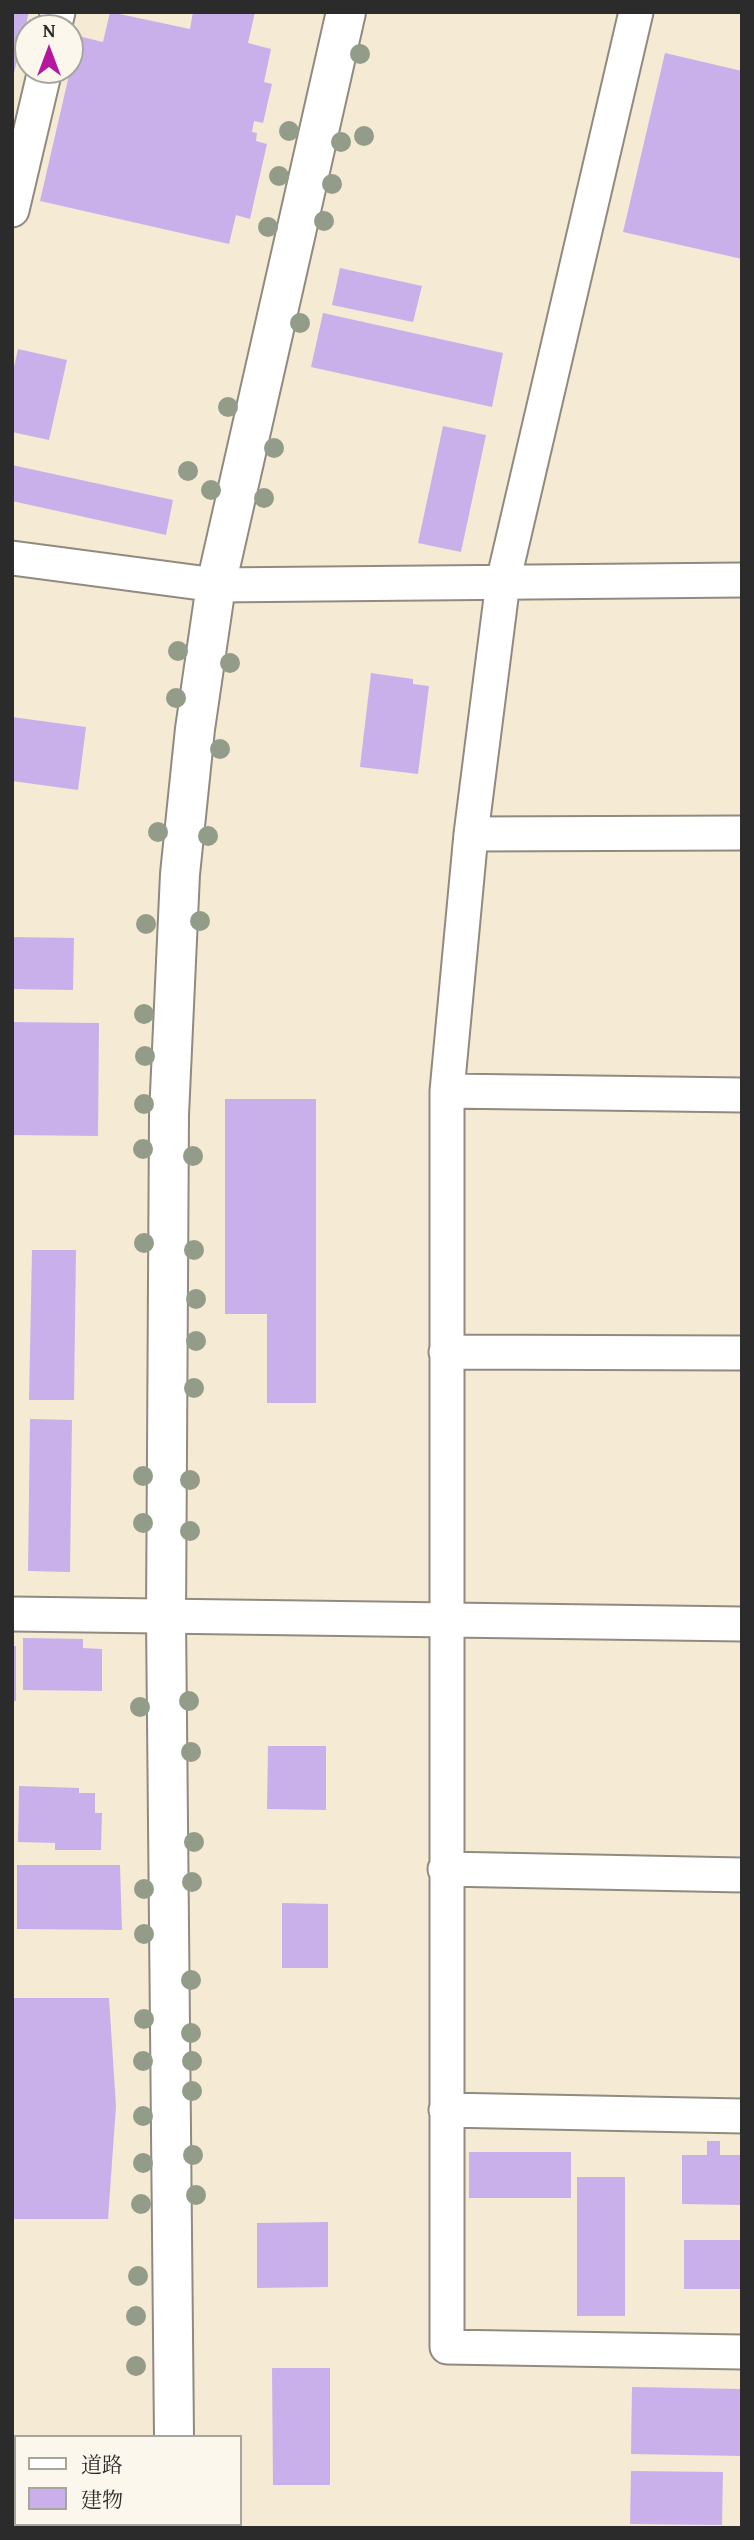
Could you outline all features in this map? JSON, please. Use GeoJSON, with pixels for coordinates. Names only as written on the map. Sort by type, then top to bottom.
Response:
{"type":"FeatureCollection","features":[{"type":"Feature","properties":{"kind":"street"},"geometry":{"type":"LineString","coordinates":[[174,2435],[166,1618],[168,1198],[173,982],[192,756],[216,585],[345,12]]}},
{"type":"Feature","properties":{"kind":"street"},"geometry":{"type":"LineString","coordinates":[[636,12],[503,582],[471,834],[447,1090],[447,2347],[742,2352]]}},
{"type":"Feature","properties":{"kind":"street"},"geometry":{"type":"LineString","coordinates":[[12,210],[22,122],[39,84]]}},
{"type":"Feature","properties":{"kind":"street"},"geometry":{"type":"LineString","coordinates":[[12,558],[216,585],[742,580]]}},
{"type":"Feature","properties":{"kind":"street"},"geometry":{"type":"LineString","coordinates":[[471,834],[742,833]]}},
{"type":"Feature","properties":{"kind":"street"},"geometry":{"type":"LineString","coordinates":[[447,1090],[742,1095]]}},
{"type":"Feature","properties":{"kind":"street"},"geometry":{"type":"LineString","coordinates":[[446,1352],[742,1353]]}},
{"type":"Feature","properties":{"kind":"street"},"geometry":{"type":"LineString","coordinates":[[12,1614],[742,1625]]}},
{"type":"Feature","properties":{"kind":"street"},"geometry":{"type":"LineString","coordinates":[[445,1870],[742,1875]]}},
{"type":"Feature","properties":{"kind":"street"},"geometry":{"type":"LineString","coordinates":[[446,2110],[742,2116]]}},
{"type":"Feature","properties":{"kind":"building"},"geometry":{"type":"Polygon","coordinates":[[[12,12],[29,12],[14,14],[14,73],[12,12]]]}},
{"type":"Feature","properties":{"kind":"building"},"geometry":{"type":"Polygon","coordinates":[[[110,12],[190,29],[193,12],[255,12],[248,43],[271,49],[264,82],[272,84],[263,123],[254,121],[252,132],[257,133],[256,141],[267,144],[250,219],[236,215],[229,244],[40,201],[67,84],[84,84],[84,37],[103,42],[110,12]]]}},
{"type":"Feature","properties":{"kind":"building"},"geometry":{"type":"Polygon","coordinates":[[[665,53],[742,71],[742,259],[623,232],[665,53]]]}},
{"type":"Feature","properties":{"kind":"building"},"geometry":{"type":"Polygon","coordinates":[[[340,268],[422,286],[413,322],[332,305],[340,268]]]}},
{"type":"Feature","properties":{"kind":"building"},"geometry":{"type":"Polygon","coordinates":[[[323,313],[503,353],[492,407],[311,367],[323,313]]]}},
{"type":"Feature","properties":{"kind":"building"},"geometry":{"type":"Polygon","coordinates":[[[18,349],[67,360],[49,440],[12,432],[12,376],[18,349]]]}},
{"type":"Feature","properties":{"kind":"building"},"geometry":{"type":"Polygon","coordinates":[[[443,426],[486,435],[461,552],[418,543],[443,426]]]}},
{"type":"Feature","properties":{"kind":"building"},"geometry":{"type":"Polygon","coordinates":[[[12,465],[173,500],[166,535],[12,501],[12,465]]]}},
{"type":"Feature","properties":{"kind":"building"},"geometry":{"type":"Polygon","coordinates":[[[371,673],[413,679],[413,684],[429,686],[418,774],[360,767],[371,673]]]}},
{"type":"Feature","properties":{"kind":"building"},"geometry":{"type":"Polygon","coordinates":[[[12,717],[86,727],[78,790],[12,781],[12,717]]]}},
{"type":"Feature","properties":{"kind":"building"},"geometry":{"type":"Polygon","coordinates":[[[12,937],[74,938],[73,990],[12,989],[12,937]]]}},
{"type":"Feature","properties":{"kind":"building"},"geometry":{"type":"Polygon","coordinates":[[[12,1022],[99,1023],[98,1136],[12,1135],[12,1022]]]}},
{"type":"Feature","properties":{"kind":"building"},"geometry":{"type":"Polygon","coordinates":[[[225,1099],[316,1099],[316,1403],[267,1403],[267,1314],[225,1314],[225,1099]]]}},
{"type":"Feature","properties":{"kind":"building"},"geometry":{"type":"Polygon","coordinates":[[[32,1250],[76,1250],[74,1400],[29,1400],[32,1250]]]}},
{"type":"Feature","properties":{"kind":"building"},"geometry":{"type":"Polygon","coordinates":[[[30,1419],[72,1420],[70,1572],[28,1571],[30,1419]]]}},
{"type":"Feature","properties":{"kind":"building"},"geometry":{"type":"Polygon","coordinates":[[[23,1638],[83,1639],[83,1648],[102,1649],[102,1691],[23,1690],[23,1638]]]}},
{"type":"Feature","properties":{"kind":"building"},"geometry":{"type":"Polygon","coordinates":[[[12,1646],[16,1646],[16,1701],[12,1701],[12,1646]]]}},
{"type":"Feature","properties":{"kind":"building"},"geometry":{"type":"Polygon","coordinates":[[[268,1746],[326,1746],[326,1810],[267,1809],[268,1746]]]}},
{"type":"Feature","properties":{"kind":"building"},"geometry":{"type":"Polygon","coordinates":[[[19,1786],[79,1788],[79,1793],[95,1793],[95,1813],[102,1813],[101,1850],[55,1850],[55,1843],[18,1842],[19,1786]]]}},
{"type":"Feature","properties":{"kind":"building"},"geometry":{"type":"Polygon","coordinates":[[[17,1865],[120,1865],[122,1930],[17,1929],[17,1865]]]}},
{"type":"Feature","properties":{"kind":"building"},"geometry":{"type":"Polygon","coordinates":[[[282,1903],[328,1904],[328,1968],[282,1968],[282,1903]]]}},
{"type":"Feature","properties":{"kind":"building"},"geometry":{"type":"Polygon","coordinates":[[[12,1998],[109,1998],[116,2106],[108,2219],[12,2219],[12,1998]]]}},
{"type":"Feature","properties":{"kind":"building"},"geometry":{"type":"Polygon","coordinates":[[[707,2141],[720,2141],[720,2155],[742,2155],[742,2205],[682,2204],[682,2155],[707,2155],[707,2141]]]}},
{"type":"Feature","properties":{"kind":"building"},"geometry":{"type":"Polygon","coordinates":[[[469,2152],[571,2152],[571,2198],[469,2198],[469,2152]]]}},
{"type":"Feature","properties":{"kind":"building"},"geometry":{"type":"Polygon","coordinates":[[[577,2177],[625,2177],[625,2316],[577,2316],[577,2177]]]}},
{"type":"Feature","properties":{"kind":"building"},"geometry":{"type":"Polygon","coordinates":[[[328,2222],[328,2287],[257,2288],[257,2223],[328,2222]]]}},
{"type":"Feature","properties":{"kind":"building"},"geometry":{"type":"Polygon","coordinates":[[[684,2240],[742,2240],[742,2289],[684,2289],[684,2240]]]}},
{"type":"Feature","properties":{"kind":"building"},"geometry":{"type":"Polygon","coordinates":[[[272,2368],[330,2368],[330,2485],[273,2485],[272,2368]]]}},
{"type":"Feature","properties":{"kind":"building"},"geometry":{"type":"Polygon","coordinates":[[[632,2387],[742,2389],[742,2456],[631,2454],[632,2387]]]}},
{"type":"Feature","properties":{"kind":"building"},"geometry":{"type":"Polygon","coordinates":[[[631,2471],[723,2472],[722,2525],[630,2524],[631,2471]]]}}]}
